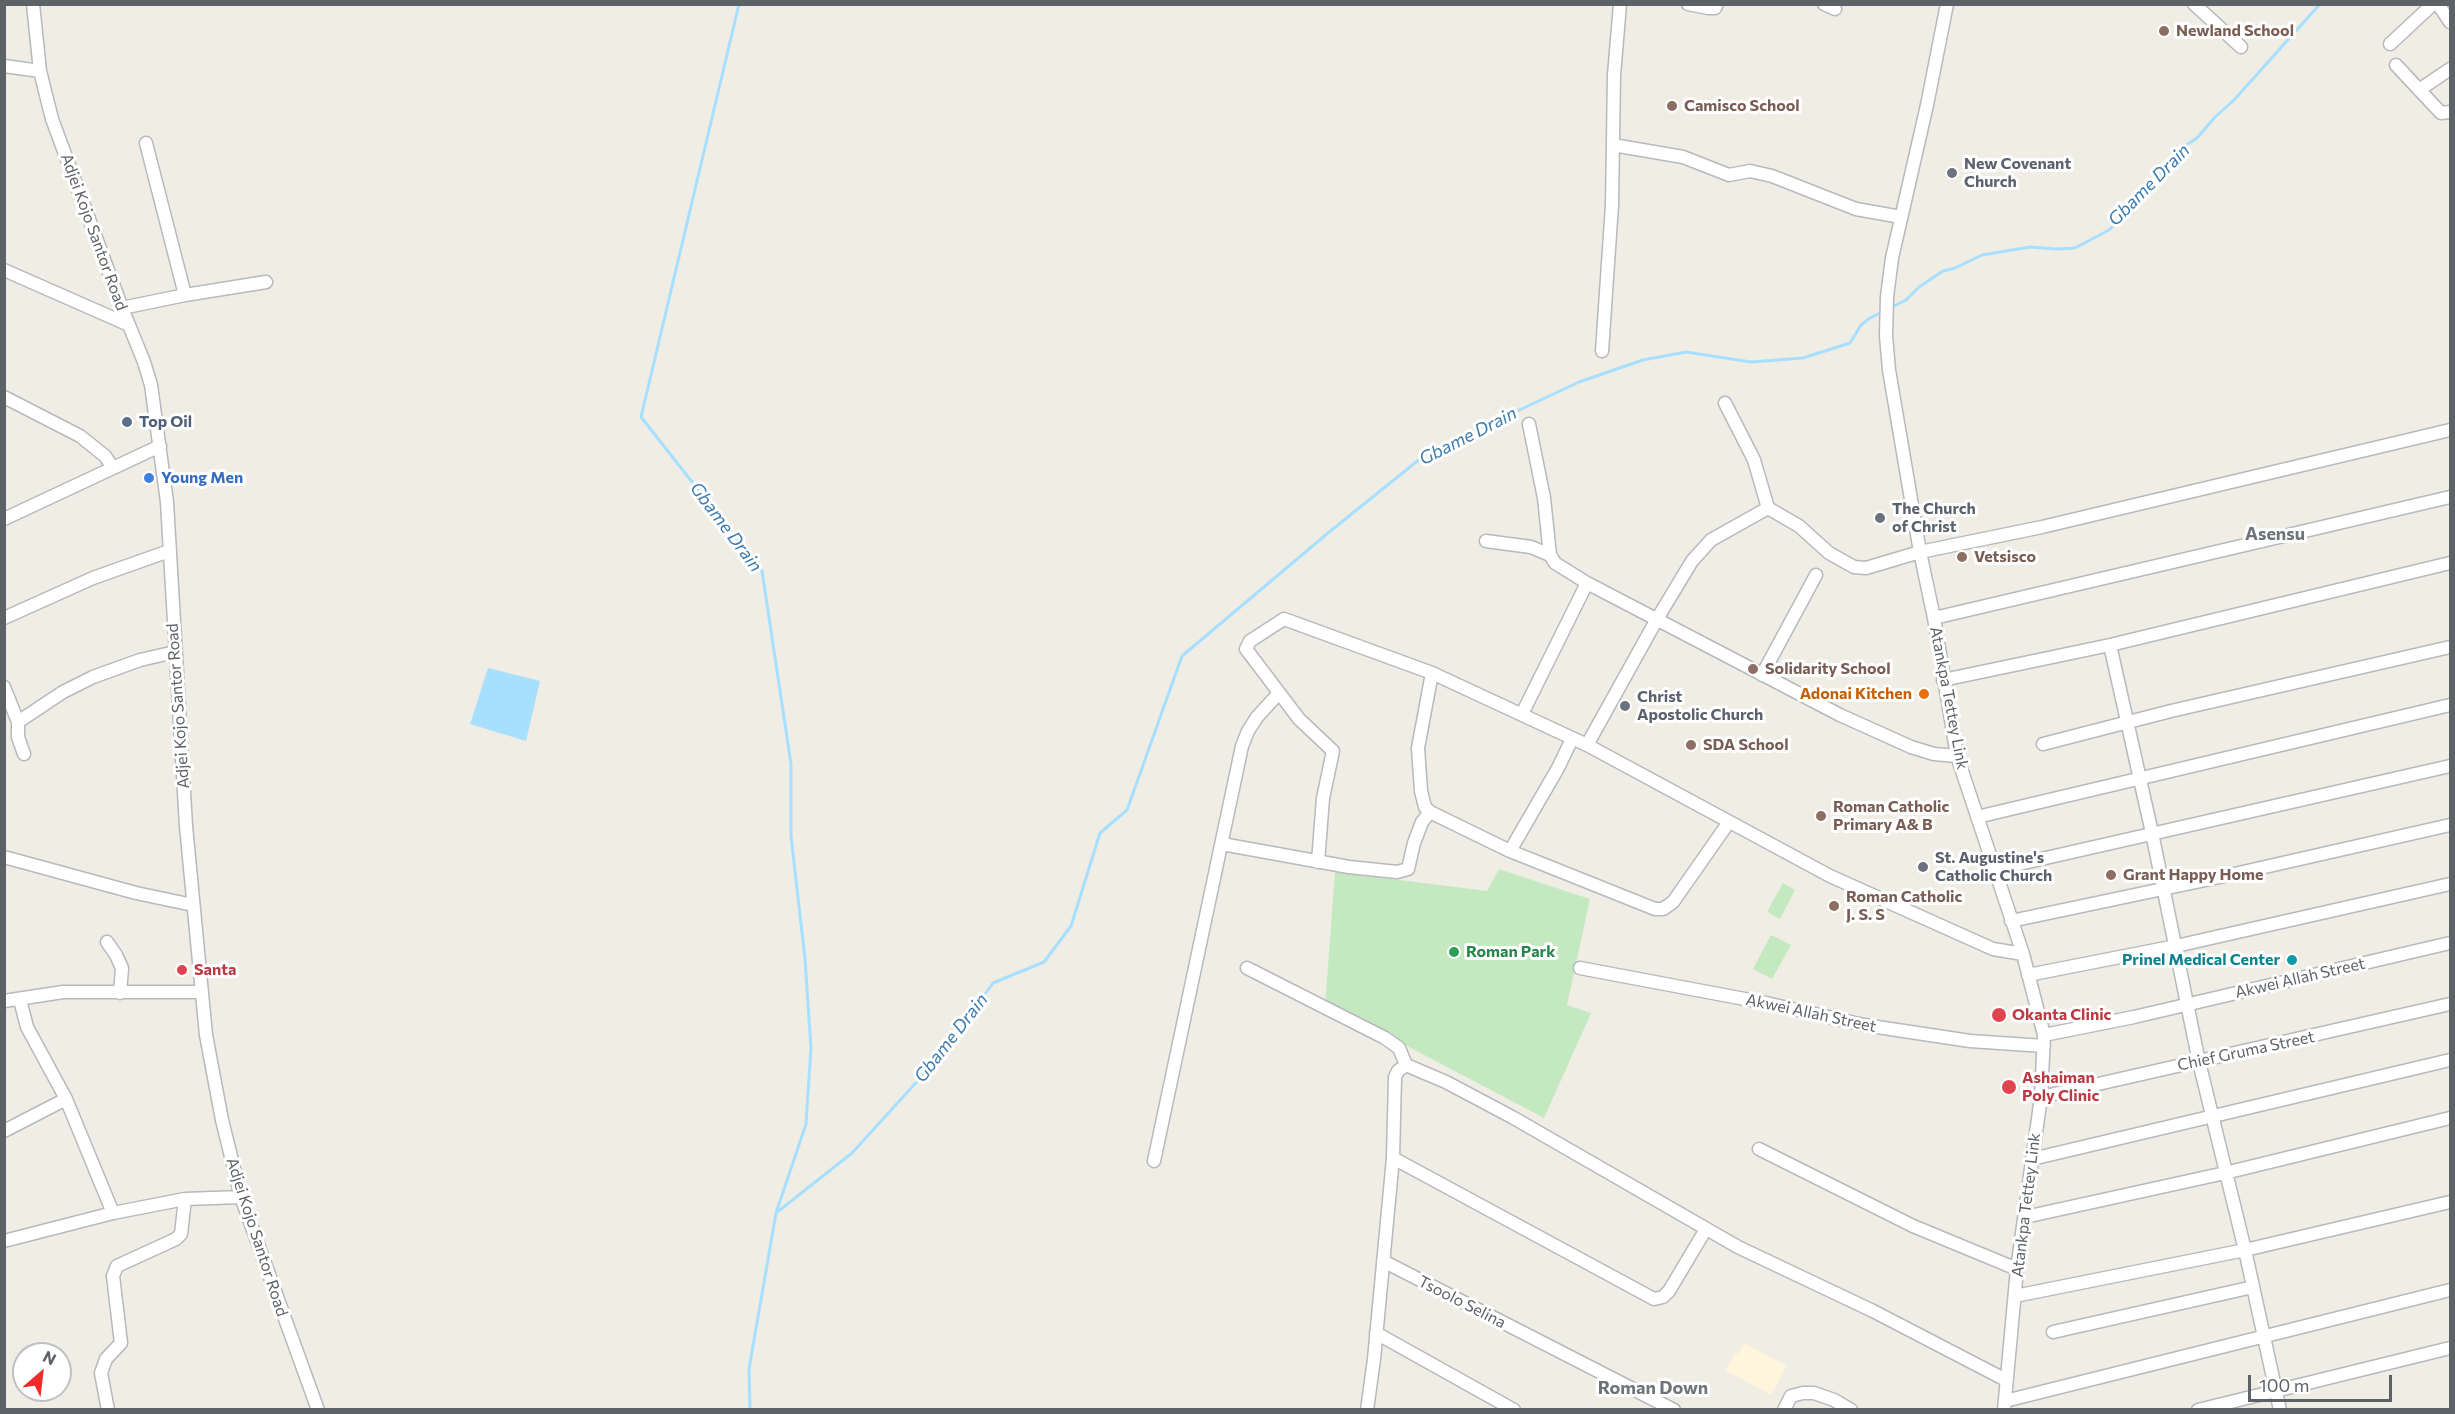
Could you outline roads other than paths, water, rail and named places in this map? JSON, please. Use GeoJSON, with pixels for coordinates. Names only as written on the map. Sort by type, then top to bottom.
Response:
{"type":"FeatureCollection","features":[{"type":"Feature","properties":{"kind":"street","name":"Adjei Kojo Santor Road"},"geometry":{"type":"LineString","coordinates":[[33,4],[40,71],[52,119],[148,374],[167,502],[175,652],[200,992],[216,1090],[241,1197],[318,1410]]}},
{"type":"Feature","properties":{"kind":"street"},"geometry":{"type":"LineString","coordinates":[[1602,351],[1612,205],[1614,75],[1620,4]]}},
{"type":"Feature","properties":{"kind":"street"},"geometry":{"type":"LineString","coordinates":[[1688,4],[1708,8],[1715,8],[1717,4]]}},
{"type":"Feature","properties":{"kind":"street","name":"Atankpa Tettey Link"},"geometry":{"type":"LineString","coordinates":[[1947,4],[1928,105],[1901,217],[1887,297],[1886,336],[1889,370],[1957,756],[1993,870],[2023,954],[2044,1040],[2040,1097],[2017,1269],[2004,1405]]}},
{"type":"Feature","properties":{"kind":"street"},"geometry":{"type":"LineString","coordinates":[[2194,4],[2241,47]]}},
{"type":"Feature","properties":{"kind":"street"},"geometry":{"type":"LineString","coordinates":[[2390,45],[2433,4]]}},
{"type":"Feature","properties":{"kind":"street"},"geometry":{"type":"LineString","coordinates":[[2438,4],[2451,22]]}},
{"type":"Feature","properties":{"kind":"street"},"geometry":{"type":"LineString","coordinates":[[2396,65],[2441,113],[2451,112]]}},
{"type":"Feature","properties":{"kind":"street"},"geometry":{"type":"LineString","coordinates":[[4,66],[40,71]]}},
{"type":"Feature","properties":{"kind":"street"},"geometry":{"type":"LineString","coordinates":[[2419,90],[2451,69]]}},
{"type":"Feature","properties":{"kind":"street"},"geometry":{"type":"LineString","coordinates":[[146,143],[185,295]]}},
{"type":"Feature","properties":{"kind":"street"},"geometry":{"type":"LineString","coordinates":[[1613,145],[1683,157],[1729,175],[1750,171],[1761,173],[1856,209],[1901,217]]}},
{"type":"Feature","properties":{"kind":"street"},"geometry":{"type":"LineString","coordinates":[[4,270],[129,325]]}},
{"type":"Feature","properties":{"kind":"street"},"geometry":{"type":"LineString","coordinates":[[122,308],[266,282]]}},
{"type":"Feature","properties":{"kind":"street"},"geometry":{"type":"LineString","coordinates":[[4,397],[80,436],[105,456],[113,468]]}},
{"type":"Feature","properties":{"kind":"street"},"geometry":{"type":"LineString","coordinates":[[1725,404],[1754,460],[1768,508],[1799,526],[1829,553],[1854,567],[1866,568],[1920,552],[2042,527],[2451,430]]}},
{"type":"Feature","properties":{"kind":"street"},"geometry":{"type":"LineString","coordinates":[[1529,424],[1544,498],[1550,555],[1555,563],[1587,583],[1840,716],[1911,747],[1934,754],[1957,756]]}},
{"type":"Feature","properties":{"kind":"street"},"geometry":{"type":"LineString","coordinates":[[4,519],[160,446]]}},
{"type":"Feature","properties":{"kind":"street"},"geometry":{"type":"LineString","coordinates":[[1934,618],[2451,497]]}},
{"type":"Feature","properties":{"kind":"street"},"geometry":{"type":"LineString","coordinates":[[1587,745],[1690,564],[1711,540],[1768,508]]}},
{"type":"Feature","properties":{"kind":"street"},"geometry":{"type":"LineString","coordinates":[[1486,541],[1531,547],[1550,555]]}},
{"type":"Feature","properties":{"kind":"street"},"geometry":{"type":"LineString","coordinates":[[4,618],[93,578],[169,551]]}},
{"type":"Feature","properties":{"kind":"street"},"geometry":{"type":"LineString","coordinates":[[1943,680],[2110,645],[2451,563]]}},
{"type":"Feature","properties":{"kind":"street"},"geometry":{"type":"LineString","coordinates":[[1762,675],[1816,575]]}},
{"type":"Feature","properties":{"kind":"street"},"geometry":{"type":"LineString","coordinates":[[1522,714],[1587,583]]}},
{"type":"Feature","properties":{"kind":"street"},"geometry":{"type":"LineString","coordinates":[[1318,862],[1323,798],[1333,751],[1299,718],[1246,649],[1250,641],[1284,619],[1432,673],[1587,745],[1830,876],[1993,949],[2023,954]]}},
{"type":"Feature","properties":{"kind":"street"},"geometry":{"type":"LineString","coordinates":[[2110,645],[2152,833],[2211,1118],[2245,1250],[2280,1410]]}},
{"type":"Feature","properties":{"kind":"street"},"geometry":{"type":"LineString","coordinates":[[2043,744],[2451,647]]}},
{"type":"Feature","properties":{"kind":"street"},"geometry":{"type":"LineString","coordinates":[[18,722],[63,692],[93,677],[140,660],[175,652]]}},
{"type":"Feature","properties":{"kind":"street"},"geometry":{"type":"LineString","coordinates":[[1432,673],[1418,748],[1421,791],[1425,807],[1430,812],[1510,851],[1644,906],[1663,909],[1673,902],[1729,822]]}},
{"type":"Feature","properties":{"kind":"street"},"geometry":{"type":"LineString","coordinates":[[4,687],[18,722],[18,737],[24,753]]}},
{"type":"Feature","properties":{"kind":"street"},"geometry":{"type":"LineString","coordinates":[[1154,1161],[1242,746],[1248,730],[1257,717],[1280,693]]}},
{"type":"Feature","properties":{"kind":"street"},"geometry":{"type":"LineString","coordinates":[[1977,817],[2451,705]]}},
{"type":"Feature","properties":{"kind":"street"},"geometry":{"type":"LineString","coordinates":[[1510,851],[1572,739]]}},
{"type":"Feature","properties":{"kind":"street"},"geometry":{"type":"LineString","coordinates":[[1993,870],[2451,766]]}},
{"type":"Feature","properties":{"kind":"street"},"geometry":{"type":"LineString","coordinates":[[1221,844],[1318,862],[1397,872],[1408,868],[1414,843],[1430,812]]}},
{"type":"Feature","properties":{"kind":"street"},"geometry":{"type":"LineString","coordinates":[[2011,921],[2162,890],[2451,825]]}},
{"type":"Feature","properties":{"kind":"street"},"geometry":{"type":"LineString","coordinates":[[4,857],[144,895],[193,905]]}},
{"type":"Feature","properties":{"kind":"street"},"geometry":{"type":"LineString","coordinates":[[2028,975],[2176,946],[2451,885]]}},
{"type":"Feature","properties":{"kind":"street"},"geometry":{"type":"LineString","coordinates":[[107,942],[122,968],[120,993]]}},
{"type":"Feature","properties":{"kind":"street","name":"Akwei Allah Street"},"geometry":{"type":"LineString","coordinates":[[1580,968],[1766,1003],[1864,1025],[1970,1041],[2044,1040],[2451,943]]}},
{"type":"Feature","properties":{"kind":"street"},"geometry":{"type":"LineString","coordinates":[[1247,968],[1385,1038],[1399,1048],[1406,1065],[1446,1082],[1512,1117],[1706,1229],[2006,1380]]}},
{"type":"Feature","properties":{"kind":"street"},"geometry":{"type":"LineString","coordinates":[[4,1001],[63,992],[200,992]]}},
{"type":"Feature","properties":{"kind":"street"},"geometry":{"type":"LineString","coordinates":[[20,1000],[27,1027],[66,1099],[113,1214]]}},
{"type":"Feature","properties":{"kind":"street","name":"Chief Gruma Street"},"geometry":{"type":"LineString","coordinates":[[2040,1097],[2451,1004]]}},
{"type":"Feature","properties":{"kind":"street"},"geometry":{"type":"LineString","coordinates":[[2032,1159],[2451,1060]]}},
{"type":"Feature","properties":{"kind":"street"},"geometry":{"type":"LineString","coordinates":[[1369,1409],[1393,1158],[1395,1077],[1398,1071],[1406,1065]]}},
{"type":"Feature","properties":{"kind":"street"},"geometry":{"type":"LineString","coordinates":[[4,1131],[66,1099]]}},
{"type":"Feature","properties":{"kind":"street"},"geometry":{"type":"LineString","coordinates":[[2025,1217],[2225,1173],[2451,1118]]}},
{"type":"Feature","properties":{"kind":"street"},"geometry":{"type":"LineString","coordinates":[[1759,1149],[1913,1226],[2017,1269]]}},
{"type":"Feature","properties":{"kind":"street"},"geometry":{"type":"LineString","coordinates":[[1393,1158],[1653,1299],[1664,1297],[1669,1291],[1706,1229]]}},
{"type":"Feature","properties":{"kind":"street"},"geometry":{"type":"LineString","coordinates":[[4,1241],[185,1199],[241,1197]]}},
{"type":"Feature","properties":{"kind":"street"},"geometry":{"type":"LineString","coordinates":[[108,1410],[101,1373],[106,1359],[121,1343],[113,1276],[117,1266],[176,1239],[181,1234],[185,1199]]}},
{"type":"Feature","properties":{"kind":"street"},"geometry":{"type":"LineString","coordinates":[[2015,1296],[2245,1250],[2451,1202]]}},
{"type":"Feature","properties":{"kind":"street","name":"Tsoolo Selina"},"geometry":{"type":"LineString","coordinates":[[1383,1261],[1674,1410]]}},
{"type":"Feature","properties":{"kind":"street"},"geometry":{"type":"LineString","coordinates":[[2053,1332],[2253,1287]]}},
{"type":"Feature","properties":{"kind":"street"},"geometry":{"type":"LineString","coordinates":[[2004,1405],[2451,1290]]}},
{"type":"Feature","properties":{"kind":"street"},"geometry":{"type":"LineString","coordinates":[[1376,1333],[1514,1410]]}},
{"type":"Feature","properties":{"kind":"street"},"geometry":{"type":"LineString","coordinates":[[2198,1410],[2451,1348]]}},
{"type":"Feature","properties":{"kind":"street"},"geometry":{"type":"LineString","coordinates":[[1784,1410],[1791,1396],[1803,1393],[1814,1393],[1834,1400],[1851,1410]]}},
{"type":"Feature","properties":{"kind":"water"},"geometry":{"type":"Polygon","coordinates":[[[488,668],[540,681],[526,741],[470,724],[488,668]]]}},
{"type":"Feature","properties":{"kind":"waterway","name":"Gbame Drain"},"geometry":{"type":"LineString","coordinates":[[739,4],[641,417],[762,571],[791,764],[791,836],[805,959],[811,1048],[806,1124],[776,1213],[749,1369],[750,1410]]}},
{"type":"Feature","properties":{"kind":"waterway","name":"Gbame Drain"},"geometry":{"type":"LineString","coordinates":[[1890,308],[1906,300],[1919,287],[1943,271],[1982,255],[2030,247],[2075,248],[2109,230],[2138,201],[2180,149],[2197,138],[2234,100],[2320,4]]}},
{"type":"Feature","properties":{"kind":"waterway","name":"Gbame Drain"},"geometry":{"type":"LineString","coordinates":[[776,1213],[852,1153],[943,1053],[993,983],[1044,962],[1071,926],[1100,833],[1127,810],[1182,656],[1328,533],[1426,454],[1579,382],[1643,360],[1686,352],[1751,362],[1803,358],[1850,343],[1861,325],[1884,311]]}},
{"type":"Feature","properties":{"kind":"place","name":"Newland School"},"geometry":{"type":"Point","coordinates":[2164,31]}},
{"type":"Feature","properties":{"kind":"place","name":"Camisco School"},"geometry":{"type":"Point","coordinates":[1672,106]}},
{"type":"Feature","properties":{"kind":"place","name":"New Covenant Church"},"geometry":{"type":"Point","coordinates":[1952,173]}},
{"type":"Feature","properties":{"kind":"place","name":"Top Oil"},"geometry":{"type":"Point","coordinates":[127,422]}},
{"type":"Feature","properties":{"kind":"place","name":"Young Men"},"geometry":{"type":"Point","coordinates":[149,478]}},
{"type":"Feature","properties":{"kind":"place","name":"The Church of Christ"},"geometry":{"type":"Point","coordinates":[1880,518]}},
{"type":"Feature","properties":{"kind":"place","name":"Vetsisco"},"geometry":{"type":"Point","coordinates":[1962,557]}},
{"type":"Feature","properties":{"kind":"place","name":"Solidarity School"},"geometry":{"type":"Point","coordinates":[1753,669]}},
{"type":"Feature","properties":{"kind":"place","name":"Adonai Kitchen"},"geometry":{"type":"Point","coordinates":[1924,694]}},
{"type":"Feature","properties":{"kind":"place","name":"Christ Apostolic Church"},"geometry":{"type":"Point","coordinates":[1625,706]}},
{"type":"Feature","properties":{"kind":"place","name":"SDA School"},"geometry":{"type":"Point","coordinates":[1691,745]}},
{"type":"Feature","properties":{"kind":"place","name":"Roman Catholic Primary A& B"},"geometry":{"type":"Point","coordinates":[1821,816]}},
{"type":"Feature","properties":{"kind":"place","name":"St. Augustine's Catholic Church"},"geometry":{"type":"Point","coordinates":[1923,867]}},
{"type":"Feature","properties":{"kind":"place","name":"Grant Happy Home"},"geometry":{"type":"Point","coordinates":[2111,875]}},
{"type":"Feature","properties":{"kind":"place","name":"Roman Catholic J. S. S"},"geometry":{"type":"Point","coordinates":[1834,906]}},
{"type":"Feature","properties":{"kind":"place","name":"Roman Park"},"geometry":{"type":"Point","coordinates":[1454,952]}},
{"type":"Feature","properties":{"kind":"place","name":"Prinel Medical Center"},"geometry":{"type":"Point","coordinates":[2292,960]}},
{"type":"Feature","properties":{"kind":"place","name":"Santa"},"geometry":{"type":"Point","coordinates":[182,970]}},
{"type":"Feature","properties":{"kind":"place","name":"Okanta Clinic"},"geometry":{"type":"Point","coordinates":[1999,1015]}},
{"type":"Feature","properties":{"kind":"place","name":"Ashaiman Poly Clinic"},"geometry":{"type":"Point","coordinates":[2009,1087]}},
{"type":"Feature","properties":{"kind":"district","name":"Asensu"},"geometry":{"type":"Point","coordinates":[2275,534]}},
{"type":"Feature","properties":{"kind":"district","name":"Roman Down"},"geometry":{"type":"Point","coordinates":[1653,1388]}}]}
